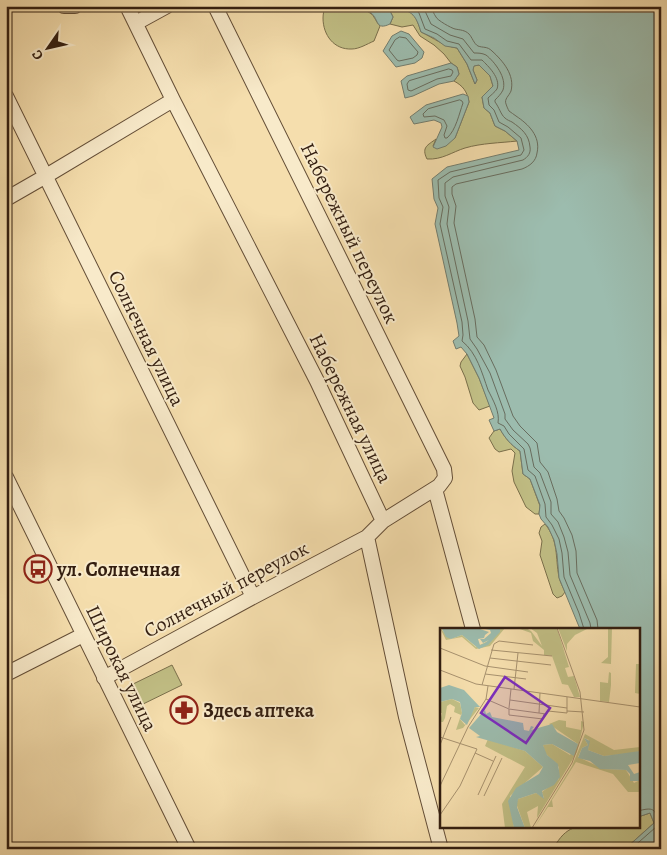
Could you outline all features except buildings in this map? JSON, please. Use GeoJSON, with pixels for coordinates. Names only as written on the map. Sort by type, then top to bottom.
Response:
{"type":"FeatureCollection","features":[{"type":"Feature","properties":{"kind":"street"},"geometry":{"type":"LineString","coordinates":[[64,6],[75,6]]}},
{"type":"Feature","properties":{"kind":"street","name":"Набережная улица"},"geometry":{"type":"LineString","coordinates":[[127,6],[316,381],[384,521]]}},
{"type":"Feature","properties":{"kind":"street"},"geometry":{"type":"LineString","coordinates":[[136,23],[167,6]]}},
{"type":"Feature","properties":{"kind":"street","name":"Набережный переулок"},"geometry":{"type":"LineString","coordinates":[[215,6],[444,468],[440,484],[474,628]]}},
{"type":"Feature","properties":{"kind":"street","name":"Солнечная улица"},"geometry":{"type":"LineString","coordinates":[[6,96],[253,597]]}},
{"type":"Feature","properties":{"kind":"street"},"geometry":{"type":"LineString","coordinates":[[6,198],[173,100]]}},
{"type":"Feature","properties":{"kind":"street","name":"Широкая улица"},"geometry":{"type":"LineString","coordinates":[[6,477],[189,849]]}},
{"type":"Feature","properties":{"kind":"street"},"geometry":{"type":"LineString","coordinates":[[440,484],[384,521],[367,537],[406,717],[441,849]]}},
{"type":"Feature","properties":{"kind":"street","name":"Солнечный переулок"},"geometry":{"type":"LineString","coordinates":[[104,678],[367,537]]}},
{"type":"Feature","properties":{"kind":"street"},"geometry":{"type":"LineString","coordinates":[[6,674],[83,635]]}},
{"type":"Feature","properties":{"kind":"shaded area"},"geometry":{"type":"Polygon","coordinates":[[[325,6],[355,6],[371,14],[380,26],[374,41],[352,49],[346,49],[335,44],[327,36],[325,30],[323,14],[325,6]]]}},
{"type":"Feature","properties":{"kind":"shaded area"},"geometry":{"type":"Polygon","coordinates":[[[385,6],[395,6],[411,13],[416,18],[421,32],[443,44],[457,48],[467,64],[475,84],[477,80],[473,66],[479,65],[490,76],[493,86],[482,97],[484,108],[490,113],[495,126],[505,131],[517,141],[471,146],[442,157],[427,159],[425,149],[430,143],[436,139],[433,146],[455,138],[469,102],[468,98],[464,89],[454,81],[459,74],[457,67],[434,45],[420,36],[413,25],[402,27],[390,24],[393,17],[385,6]]]}},
{"type":"Feature","properties":{"kind":"shaded area"},"geometry":{"type":"Polygon","coordinates":[[[467,354],[490,406],[479,410],[473,403],[460,366],[467,354]]]}},
{"type":"Feature","properties":{"kind":"shaded area"},"geometry":{"type":"Polygon","coordinates":[[[500,429],[508,441],[520,451],[523,474],[530,479],[540,506],[539,514],[535,514],[526,507],[514,482],[512,471],[515,453],[511,449],[499,452],[495,449],[489,438],[494,431],[500,429]]]}},
{"type":"Feature","properties":{"kind":"shaded area"},"geometry":{"type":"Polygon","coordinates":[[[545,524],[555,543],[559,577],[565,592],[557,598],[553,594],[540,555],[542,541],[539,533],[541,527],[545,524]]]}},
{"type":"Feature","properties":{"kind":"shaded area"},"geometry":{"type":"Polygon","coordinates":[[[172,665],[182,685],[139,706],[129,686],[172,665]]]}},
{"type":"Feature","properties":{"kind":"shaded area"},"geometry":{"type":"Polygon","coordinates":[[[650,813],[654,823],[625,849],[553,849],[563,835],[573,828],[640,828],[640,816],[650,813]]]}},
{"type":"Feature","properties":{"kind":"water"},"geometry":{"type":"Polygon","coordinates":[[[355,6],[385,6],[393,17],[390,24],[382,26],[371,13],[355,6]]]}},
{"type":"Feature","properties":{"kind":"water"},"geometry":{"type":"Polygon","coordinates":[[[395,6],[661,6],[661,843],[650,849],[625,849],[654,823],[650,813],[640,816],[640,628],[580,628],[559,578],[554,540],[539,514],[540,505],[530,479],[523,474],[520,451],[508,441],[500,429],[494,431],[489,420],[494,418],[479,378],[467,354],[461,347],[456,349],[453,341],[459,336],[435,224],[438,208],[434,199],[432,179],[447,167],[519,150],[517,141],[505,131],[495,126],[490,113],[484,108],[482,97],[493,86],[490,76],[479,65],[474,66],[473,70],[477,80],[475,84],[467,64],[457,48],[445,46],[421,32],[413,15],[395,6]]]}},
{"type":"Feature","properties":{"kind":"water"},"geometry":{"type":"Polygon","coordinates":[[[401,31],[409,34],[424,52],[422,58],[415,63],[396,67],[383,51],[392,36],[401,31]]]}},
{"type":"Feature","properties":{"kind":"water"},"geometry":{"type":"Polygon","coordinates":[[[451,63],[457,67],[459,74],[454,81],[439,84],[405,98],[401,81],[407,76],[451,63]]]}},
{"type":"Feature","properties":{"kind":"water"},"geometry":{"type":"Polygon","coordinates":[[[463,94],[468,96],[469,102],[455,138],[446,146],[437,149],[433,147],[442,127],[441,123],[434,120],[414,124],[410,117],[426,105],[463,94]]]}},
{"type":"Feature","properties":{"kind":"place","name":"ул. Солнечная"},"geometry":{"type":"Point","coordinates":[38,569]}},
{"type":"Feature","properties":{"kind":"place","name":"Здесь аптека"},"geometry":{"type":"Point","coordinates":[184,710]}}]}
